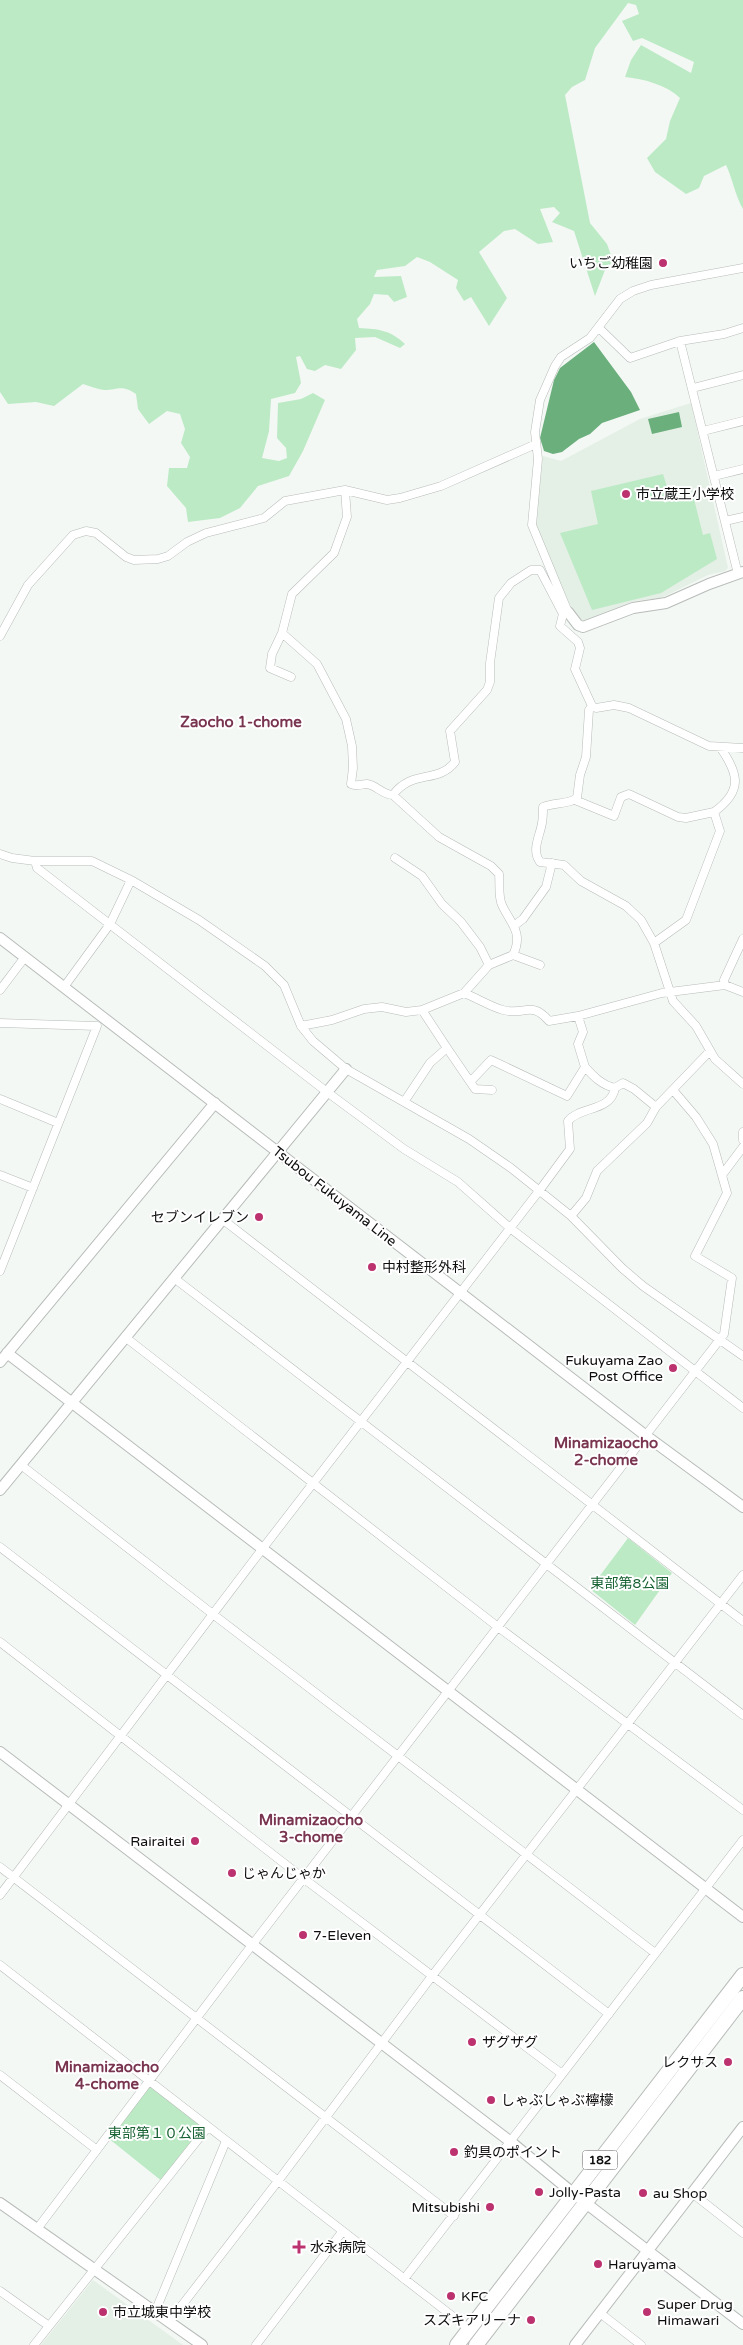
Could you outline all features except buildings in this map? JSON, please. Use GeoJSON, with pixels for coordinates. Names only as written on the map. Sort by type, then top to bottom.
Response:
{"type":"FeatureCollection","features":[{"type":"Feature","properties":{"kind":"highway","name":"182"},"geometry":{"type":"LineString","coordinates":[[457,2345],[743,1975]]}},
{"type":"Feature","properties":{"kind":"highway","name":"182"},"geometry":{"type":"LineString","coordinates":[[476,2345],[743,1998]]}},
{"type":"Feature","properties":{"kind":"street"},"geometry":{"type":"LineString","coordinates":[[743,268],[651,285],[633,291],[620,298],[590,338],[562,357],[555,366],[540,400],[535,432],[538,459],[532,525],[566,613],[560,626],[578,642],[580,648],[575,669],[592,706],[596,708],[614,705],[629,708],[710,746],[743,748]]}},
{"type":"Feature","properties":{"kind":"street"},"geometry":{"type":"LineString","coordinates":[[599,328],[630,358],[680,341],[724,334],[743,328]]}},
{"type":"Feature","properties":{"kind":"street"},"geometry":{"type":"LineString","coordinates":[[393,795],[400,785],[411,780],[442,773],[456,762],[450,731],[487,690],[490,682],[499,598],[505,588],[532,570],[540,570],[566,613],[578,626],[583,627],[633,608],[666,603],[740,573],[725,522],[680,341]]}},
{"type":"Feature","properties":{"kind":"street"},"geometry":{"type":"LineString","coordinates":[[693,388],[743,375]]}},
{"type":"Feature","properties":{"kind":"street"},"geometry":{"type":"LineString","coordinates":[[703,431],[743,422]]}},
{"type":"Feature","properties":{"kind":"street"},"geometry":{"type":"LineString","coordinates":[[0,636],[28,585],[73,535],[86,531],[96,533],[126,557],[134,560],[158,559],[168,556],[187,542],[206,533],[264,518],[285,501],[345,490],[387,500],[400,498],[441,486],[536,444]]}},
{"type":"Feature","properties":{"kind":"street"},"geometry":{"type":"LineString","coordinates":[[714,476],[743,469]]}},
{"type":"Feature","properties":{"kind":"street"},"geometry":{"type":"LineString","coordinates":[[291,677],[270,668],[272,654],[282,633],[292,594],[334,553],[347,517],[345,490]]}},
{"type":"Feature","properties":{"kind":"street"},"geometry":{"type":"LineString","coordinates":[[725,522],[743,517]]}},
{"type":"Feature","properties":{"kind":"street"},"geometry":{"type":"LineString","coordinates":[[282,633],[317,664],[346,719],[352,746],[351,784],[355,786],[369,784],[388,795],[393,795],[439,837],[491,866],[499,874],[501,904],[514,925],[516,948],[512,955],[489,965],[464,993],[422,1010],[406,1012],[382,1007],[364,1009],[332,1020],[302,1026]]}},
{"type":"Feature","properties":{"kind":"street"},"geometry":{"type":"LineString","coordinates":[[575,800],[586,757],[589,710],[592,706]]}},
{"type":"Feature","properties":{"kind":"street"},"geometry":{"type":"LineString","coordinates":[[720,747],[734,769],[735,788],[728,801],[714,812],[686,818],[678,817],[629,794],[622,797],[614,816],[575,800],[552,803],[543,806],[542,823],[537,838],[536,857],[540,862],[564,865],[592,889],[626,906],[641,920],[654,943],[673,1001],[696,1026],[710,1051],[743,1084]]}},
{"type":"Feature","properties":{"kind":"street"},"geometry":{"type":"LineString","coordinates":[[654,943],[686,920],[720,831],[714,812]]}},
{"type":"Feature","properties":{"kind":"street"},"geometry":{"type":"LineString","coordinates":[[0,854],[12,858],[35,861],[92,861],[131,880],[199,920],[265,966],[284,985],[302,1026],[313,1040],[346,1069],[469,1139],[511,1168],[571,1216],[622,1268],[718,1340],[743,1356]]}},
{"type":"Feature","properties":{"kind":"street"},"geometry":{"type":"LineString","coordinates":[[395,858],[422,876],[442,904],[461,922],[480,947],[489,965]]}},
{"type":"Feature","properties":{"kind":"street"},"geometry":{"type":"LineString","coordinates":[[35,861],[37,868],[327,1092],[404,1149],[458,1182],[510,1228],[743,1408]]}},
{"type":"Feature","properties":{"kind":"street"},"geometry":{"type":"LineString","coordinates":[[514,925],[523,919],[546,887],[552,863]]}},
{"type":"Feature","properties":{"kind":"street"},"geometry":{"type":"LineString","coordinates":[[64,987],[110,924],[131,880]]}},
{"type":"Feature","properties":{"kind":"street","name":"Tsubou Fukuyama Line"},"geometry":{"type":"LineString","coordinates":[[0,938],[645,1435],[743,1507]]}},
{"type":"Feature","properties":{"kind":"street"},"geometry":{"type":"LineString","coordinates":[[725,985],[724,980],[743,939]]}},
{"type":"Feature","properties":{"kind":"street"},"geometry":{"type":"LineString","coordinates":[[512,955],[540,965]]}},
{"type":"Feature","properties":{"kind":"street"},"geometry":{"type":"LineString","coordinates":[[0,990],[25,957]]}},
{"type":"Feature","properties":{"kind":"street"},"geometry":{"type":"LineString","coordinates":[[464,993],[502,1010],[511,1012],[533,1009],[540,1011],[549,1021],[578,1016],[669,992],[725,985],[743,992]]}},
{"type":"Feature","properties":{"kind":"street"},"geometry":{"type":"LineString","coordinates":[[422,1010],[475,1089],[492,1090]]}},
{"type":"Feature","properties":{"kind":"street"},"geometry":{"type":"LineString","coordinates":[[578,1016],[583,1032],[578,1044],[585,1067],[596,1079],[615,1088]]}},
{"type":"Feature","properties":{"kind":"street"},"geometry":{"type":"LineString","coordinates":[[0,1022],[96,1026],[33,1188],[3,1253],[0,1271]]}},
{"type":"Feature","properties":{"kind":"street"},"geometry":{"type":"LineString","coordinates":[[404,1102],[430,1063],[447,1048]]}},
{"type":"Feature","properties":{"kind":"street"},"geometry":{"type":"LineString","coordinates":[[571,1216],[586,1198],[597,1171],[647,1123],[656,1107],[710,1051]]}},
{"type":"Feature","properties":{"kind":"street"},"geometry":{"type":"LineString","coordinates":[[471,1081],[491,1060],[567,1096],[585,1067]]}},
{"type":"Feature","properties":{"kind":"street"},"geometry":{"type":"LineString","coordinates":[[0,1490],[346,1069]]}},
{"type":"Feature","properties":{"kind":"street"},"geometry":{"type":"LineString","coordinates":[[0,1895],[168,1676],[263,1548],[570,1149],[568,1121],[572,1116],[606,1104],[615,1088],[623,1083],[656,1107]]}},
{"type":"Feature","properties":{"kind":"street"},"geometry":{"type":"LineString","coordinates":[[37,2229],[303,1878],[724,1334],[732,1278],[695,1256],[727,1194],[713,1144],[696,1117],[673,1090]]}},
{"type":"Feature","properties":{"kind":"street"},"geometry":{"type":"LineString","coordinates":[[0,1099],[58,1123]]}},
{"type":"Feature","properties":{"kind":"street"},"geometry":{"type":"LineString","coordinates":[[0,1362],[215,1103]]}},
{"type":"Feature","properties":{"kind":"street"},"geometry":{"type":"LineString","coordinates":[[743,1132],[743,1140]]}},
{"type":"Feature","properties":{"kind":"street"},"geometry":{"type":"LineString","coordinates":[[722,1175],[743,1146]]}},
{"type":"Feature","properties":{"kind":"street"},"geometry":{"type":"LineString","coordinates":[[0,1175],[33,1188]]}},
{"type":"Feature","properties":{"kind":"street"},"geometry":{"type":"LineString","coordinates":[[222,1219],[743,1621]]}},
{"type":"Feature","properties":{"kind":"street"},"geometry":{"type":"LineString","coordinates":[[174,1278],[545,1565],[743,1715]]}},
{"type":"Feature","properties":{"kind":"street"},"geometry":{"type":"LineString","coordinates":[[125,1337],[498,1627],[743,1810]]}},
{"type":"Feature","properties":{"kind":"street"},"geometry":{"type":"LineString","coordinates":[[8,1353],[743,1917]]}},
{"type":"Feature","properties":{"kind":"street"},"geometry":{"type":"LineString","coordinates":[[21,1465],[655,1953]]}},
{"type":"Feature","properties":{"kind":"street"},"geometry":{"type":"LineString","coordinates":[[0,1547],[609,2014]]}},
{"type":"Feature","properties":{"kind":"street"},"geometry":{"type":"LineString","coordinates":[[169,2322],[278,2182],[432,1976],[527,1856],[743,1575]]}},
{"type":"Feature","properties":{"kind":"street"},"geometry":{"type":"LineString","coordinates":[[0,1642],[303,1878],[562,2074]]}},
{"type":"Feature","properties":{"kind":"street"},"geometry":{"type":"LineString","coordinates":[[0,1752],[510,2142],[574,2194],[743,2324]]}},
{"type":"Feature","properties":{"kind":"street"},"geometry":{"type":"LineString","coordinates":[[404,2279],[743,1840]]}},
{"type":"Feature","properties":{"kind":"street"},"geometry":{"type":"LineString","coordinates":[[0,1867],[454,2216]]}},
{"type":"Feature","properties":{"kind":"street"},"geometry":{"type":"LineString","coordinates":[[0,1965],[148,2082],[469,2329]]}},
{"type":"Feature","properties":{"kind":"street"},"geometry":{"type":"LineString","coordinates":[[0,2075],[97,2150]]}},
{"type":"Feature","properties":{"kind":"street"},"geometry":{"type":"LineString","coordinates":[[575,2345],[743,2127]]}},
{"type":"Feature","properties":{"kind":"street"},"geometry":{"type":"LineString","coordinates":[[34,2345],[208,2128]]}},
{"type":"Feature","properties":{"kind":"street"},"geometry":{"type":"LineString","coordinates":[[155,2312],[226,2141]]}},
{"type":"Feature","properties":{"kind":"street"},"geometry":{"type":"LineString","coordinates":[[692,2193],[743,2233]]}},
{"type":"Feature","properties":{"kind":"street"},"geometry":{"type":"LineString","coordinates":[[0,2202],[202,2345]]}},
{"type":"Feature","properties":{"kind":"street"},"geometry":{"type":"LineString","coordinates":[[256,2345],[342,2232]]}},
{"type":"Feature","properties":{"kind":"street"},"geometry":{"type":"LineString","coordinates":[[0,2291],[49,2326]]}},
{"type":"Feature","properties":{"kind":"street"},"geometry":{"type":"LineString","coordinates":[[600,2313],[642,2345]]}},
{"type":"Feature","properties":{"kind":"shaded area"},"geometry":{"type":"Polygon","coordinates":[[[594,342],[631,392],[640,410],[602,423],[590,434],[579,439],[562,452],[553,454],[544,451],[540,438],[554,380],[560,368],[594,342]]]}},
{"type":"Feature","properties":{"kind":"shaded area","name":"市立蔵王小学校"},"geometry":{"type":"Polygon","coordinates":[[[691,403],[728,568],[725,571],[708,575],[661,598],[634,601],[584,621],[572,609],[536,526],[543,456],[561,461],[640,419],[691,403]]]}},
{"type":"Feature","properties":{"kind":"shaded area"},"geometry":{"type":"Polygon","coordinates":[[[679,412],[682,427],[652,434],[648,419],[679,412]]]}},
{"type":"Feature","properties":{"kind":"shaded area","name":"市立城東中学校"},"geometry":{"type":"Polygon","coordinates":[[[93,2280],[183,2345],[41,2345],[93,2280]]]}},
{"type":"Feature","properties":{"kind":"green space"},"geometry":{"type":"Polygon","coordinates":[[[0,0],[743,0],[743,209],[726,165],[704,176],[699,188],[686,194],[655,172],[647,158],[666,139],[670,121],[680,98],[675,93],[655,83],[625,77],[631,60],[641,45],[691,73],[694,62],[642,38],[633,41],[622,21],[639,14],[636,5],[628,3],[595,48],[585,80],[572,87],[565,95],[590,223],[607,244],[613,261],[605,270],[595,296],[574,231],[552,222],[560,213],[554,207],[540,209],[553,242],[538,244],[515,229],[504,231],[479,252],[507,298],[489,326],[471,297],[464,301],[456,288],[458,280],[430,262],[417,257],[405,266],[377,270],[374,277],[401,276],[407,297],[394,302],[388,295],[374,294],[370,304],[357,319],[359,328],[384,331],[405,344],[400,348],[375,337],[355,338],[356,350],[341,369],[325,365],[315,371],[307,369],[300,356],[296,357],[301,383],[295,393],[271,399],[269,431],[262,458],[279,461],[287,458],[286,448],[277,438],[278,403],[301,399],[313,393],[325,400],[303,451],[289,476],[258,486],[240,508],[220,518],[188,522],[186,508],[167,486],[169,468],[187,468],[190,457],[181,443],[185,429],[180,414],[167,411],[149,424],[138,409],[136,394],[123,388],[104,390],[83,384],[54,406],[36,402],[8,404],[0,392],[0,0]]]}},
{"type":"Feature","properties":{"kind":"green space"},"geometry":{"type":"Polygon","coordinates":[[[663,474],[669,493],[691,487],[703,535],[710,533],[717,559],[661,593],[592,610],[560,533],[598,524],[591,491],[663,474]]]}},
{"type":"Feature","properties":{"kind":"green space","name":"東部第8公園"},"geometry":{"type":"Polygon","coordinates":[[[628,1538],[672,1573],[635,1625],[590,1589],[628,1538]]]}},
{"type":"Feature","properties":{"kind":"green space","name":"東部第１０公園"},"geometry":{"type":"Polygon","coordinates":[[[149,2084],[206,2127],[163,2182],[108,2138],[149,2084]]]}},
{"type":"Feature","properties":{"kind":"place","name":"いちご幼稚園"},"geometry":{"type":"Point","coordinates":[663,263]}},
{"type":"Feature","properties":{"kind":"place","name":"市立蔵王小学校"},"geometry":{"type":"Point","coordinates":[626,494]}},
{"type":"Feature","properties":{"kind":"place","name":"セブンイレブン"},"geometry":{"type":"Point","coordinates":[259,1217]}},
{"type":"Feature","properties":{"kind":"place","name":"中村整形外科"},"geometry":{"type":"Point","coordinates":[372,1267]}},
{"type":"Feature","properties":{"kind":"place","name":"Fukuyama Zao Post Office"},"geometry":{"type":"Point","coordinates":[673,1368]}},
{"type":"Feature","properties":{"kind":"place","name":"Rairaitei"},"geometry":{"type":"Point","coordinates":[195,1841]}},
{"type":"Feature","properties":{"kind":"place","name":"じゃんじゃか"},"geometry":{"type":"Point","coordinates":[232,1873]}},
{"type":"Feature","properties":{"kind":"place","name":"7-Eleven"},"geometry":{"type":"Point","coordinates":[303,1935]}},
{"type":"Feature","properties":{"kind":"place","name":"ザグザグ"},"geometry":{"type":"Point","coordinates":[472,2042]}},
{"type":"Feature","properties":{"kind":"place","name":"レクサス"},"geometry":{"type":"Point","coordinates":[728,2062]}},
{"type":"Feature","properties":{"kind":"place","name":"しゃぶしゃぶ檸檬"},"geometry":{"type":"Point","coordinates":[491,2100]}},
{"type":"Feature","properties":{"kind":"place","name":"釣具のポイント"},"geometry":{"type":"Point","coordinates":[454,2152]}},
{"type":"Feature","properties":{"kind":"place","name":"Jolly-Pasta"},"geometry":{"type":"Point","coordinates":[539,2192]}},
{"type":"Feature","properties":{"kind":"place","name":"au Shop"},"geometry":{"type":"Point","coordinates":[643,2193]}},
{"type":"Feature","properties":{"kind":"place","name":"Mitsubishi"},"geometry":{"type":"Point","coordinates":[490,2207]}},
{"type":"Feature","properties":{"kind":"place","name":"水永病院"},"geometry":{"type":"Point","coordinates":[299,2247]}},
{"type":"Feature","properties":{"kind":"place","name":"Haruyama"},"geometry":{"type":"Point","coordinates":[598,2264]}},
{"type":"Feature","properties":{"kind":"place","name":"KFC"},"geometry":{"type":"Point","coordinates":[451,2296]}},
{"type":"Feature","properties":{"kind":"place","name":"市立城東中学校"},"geometry":{"type":"Point","coordinates":[103,2312]}},
{"type":"Feature","properties":{"kind":"place","name":"Super Drug Himawari"},"geometry":{"type":"Point","coordinates":[647,2312]}},
{"type":"Feature","properties":{"kind":"place","name":"スズキアリーナ"},"geometry":{"type":"Point","coordinates":[531,2320]}},
{"type":"Feature","properties":{"kind":"district","name":"Zaocho 1-chome"},"geometry":{"type":"Point","coordinates":[241,722]}},
{"type":"Feature","properties":{"kind":"district","name":"Minamizaocho 2-chome"},"geometry":{"type":"Point","coordinates":[606,1452]}},
{"type":"Feature","properties":{"kind":"district","name":"Minamizaocho 3-chome"},"geometry":{"type":"Point","coordinates":[311,1828]}},
{"type":"Feature","properties":{"kind":"district","name":"Minamizaocho 4-chome"},"geometry":{"type":"Point","coordinates":[107,2076]}}]}
